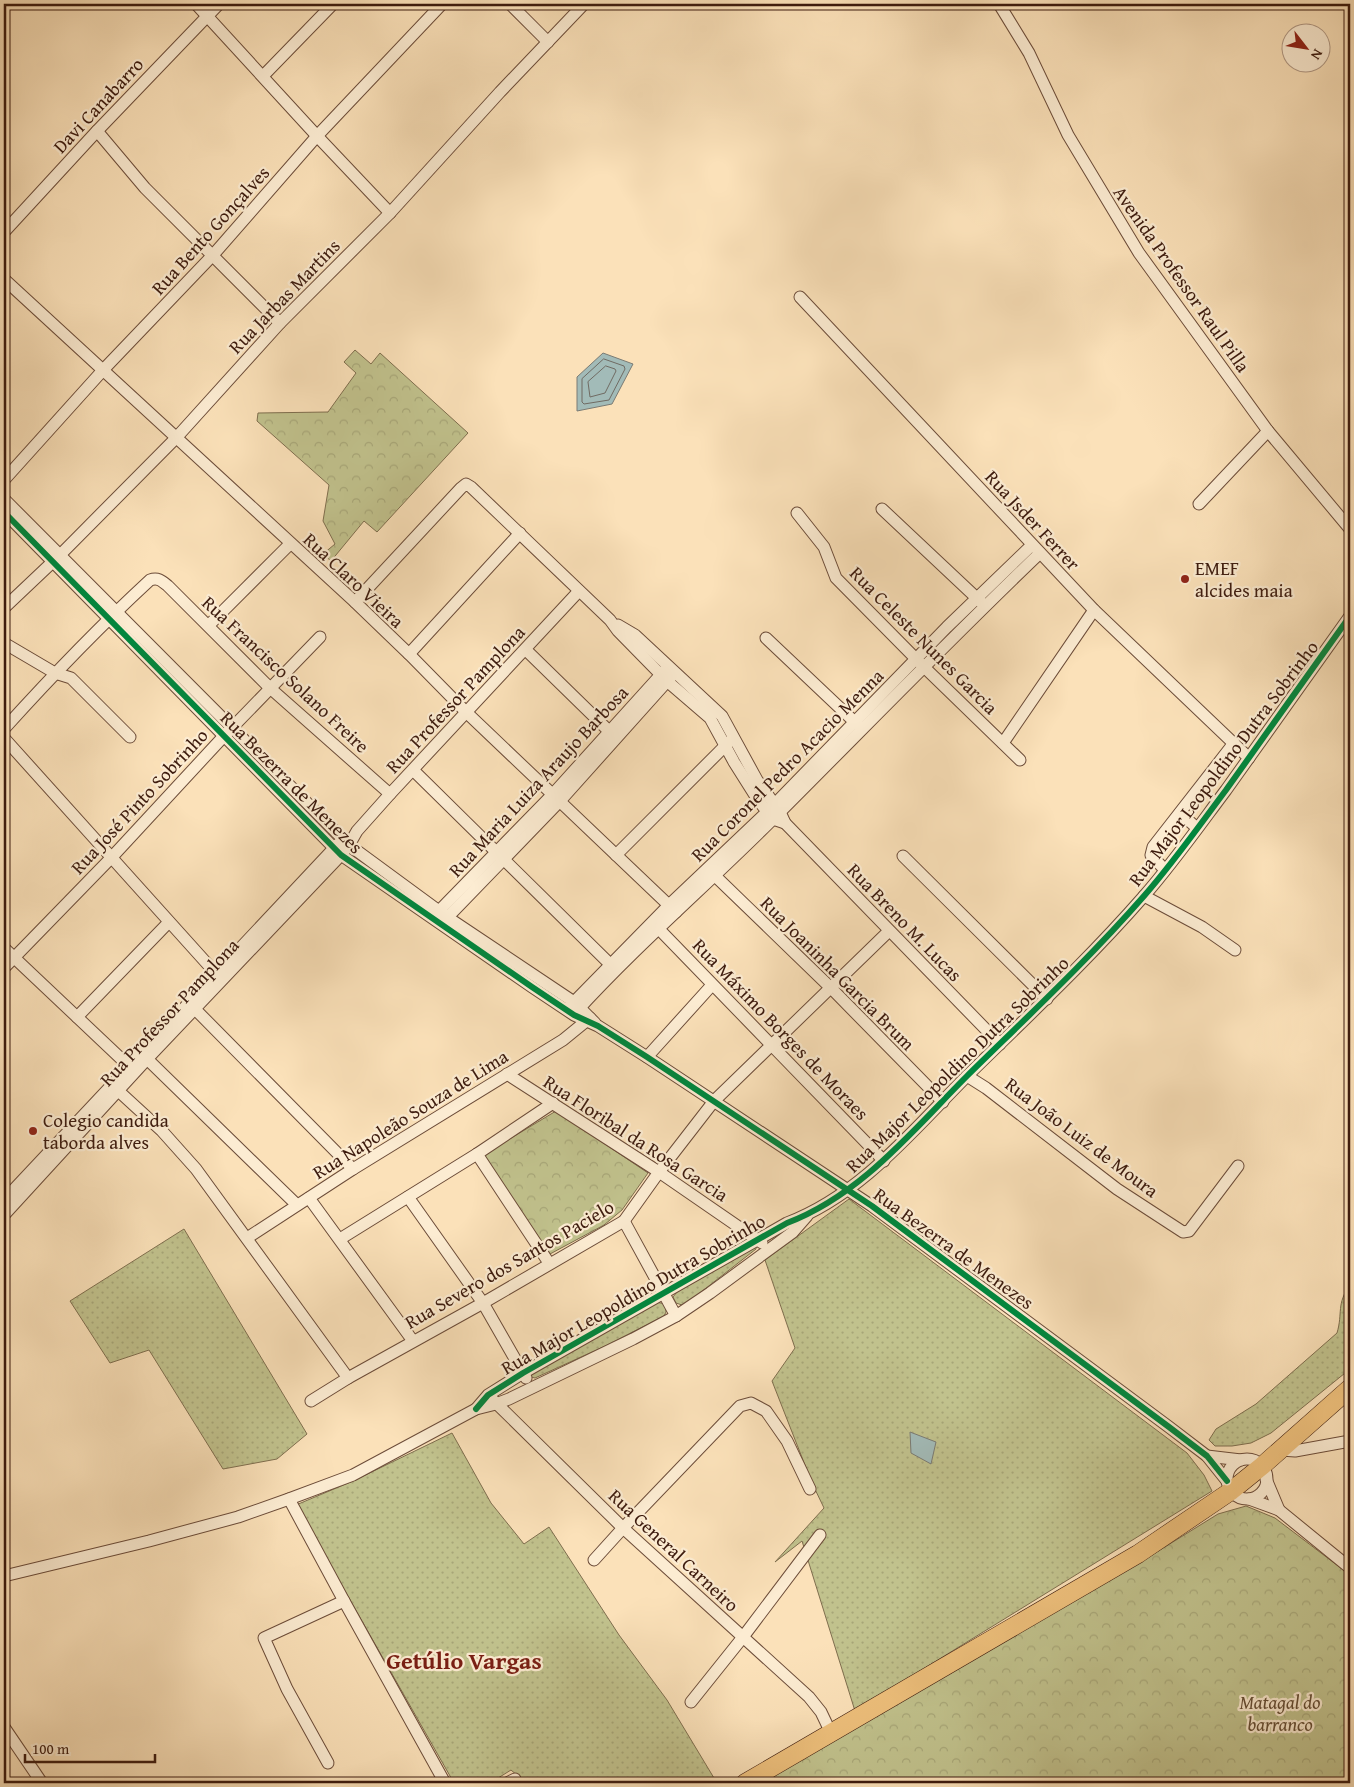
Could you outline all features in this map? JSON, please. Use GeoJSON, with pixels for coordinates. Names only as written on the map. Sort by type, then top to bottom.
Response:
{"type":"FeatureCollection","features":[{"type":"Feature","properties":{"kind":"highway"},"geometry":{"type":"LineString","coordinates":[[745,1783],[1138,1554],[1229,1486],[1264,1473],[1281,1450],[1350,1388]]}},
{"type":"Feature","properties":{"kind":"street"},"geometry":{"type":"LineString","coordinates":[[196,4],[390,213]]}},
{"type":"Feature","properties":{"kind":"street","name":"Davi Canabarro"},"geometry":{"type":"LineString","coordinates":[[4,232],[97,131],[219,4]]}},
{"type":"Feature","properties":{"kind":"street"},"geometry":{"type":"LineString","coordinates":[[263,76],[333,4]]}},
{"type":"Feature","properties":{"kind":"street","name":"Rua Bento Gonçalves"},"geometry":{"type":"LineString","coordinates":[[4,480],[104,370],[213,255],[317,136],[442,4]]}},
{"type":"Feature","properties":{"kind":"street"},"geometry":{"type":"LineString","coordinates":[[510,4],[548,42]]}},
{"type":"Feature","properties":{"kind":"street","name":"Rua Jarbas Martins"},"geometry":{"type":"LineString","coordinates":[[4,608],[176,438],[280,323],[390,213],[500,92],[584,4]]}},
{"type":"Feature","properties":{"kind":"street","name":"Avenida Professor Raul Pilla"},"geometry":{"type":"LineString","coordinates":[[999,4],[1029,54],[1068,135],[1139,254],[1268,431],[1350,529]]}},
{"type":"Feature","properties":{"kind":"street"},"geometry":{"type":"LineString","coordinates":[[97,131],[145,188],[280,323]]}},
{"type":"Feature","properties":{"kind":"street","name":"Rua Claro Vieira"},"geometry":{"type":"LineString","coordinates":[[4,278],[355,602],[466,712],[673,908]]}},
{"type":"Feature","properties":{"kind":"street","name":"Rua Jsder Ferrer"},"geometry":{"type":"LineString","coordinates":[[800,296],[1094,610],[1249,758]]}},
{"type":"Feature","properties":{"kind":"street"},"geometry":{"type":"LineString","coordinates":[[1199,504],[1268,431]]}},
{"type":"Feature","properties":{"kind":"street"},"geometry":{"type":"LineString","coordinates":[[355,602],[461,488],[466,484],[472,487],[610,620],[618,631],[668,674],[710,718],[729,742],[753,783],[774,812]]}},
{"type":"Feature","properties":{"kind":"street","name":"Rua Bezerra de Menezes"},"geometry":{"type":"LineString","coordinates":[[4,499],[56,558]]}},
{"type":"Feature","properties":{"kind":"street"},"geometry":{"type":"LineString","coordinates":[[882,509],[981,602]]}},
{"type":"Feature","properties":{"kind":"street","name":"Rua Bezerra de Menezes"},"geometry":{"type":"LineString","coordinates":[[4,512],[56,558],[228,732],[313,810],[377,873]]}},
{"type":"Feature","properties":{"kind":"street","name":"Rua Celeste Nunes Garcia"},"geometry":{"type":"LineString","coordinates":[[797,513],[824,547],[836,578],[1020,760]]}},
{"type":"Feature","properties":{"kind":"street"},"geometry":{"type":"LineString","coordinates":[[409,654],[520,534]]}},
{"type":"Feature","properties":{"kind":"street"},"geometry":{"type":"LineString","coordinates":[[209,625],[290,544]]}},
{"type":"Feature","properties":{"kind":"street","name":"Rua Coronel Pedro Acacio Menna"},"geometry":{"type":"LineString","coordinates":[[574,1008],[655,925],[774,812],[951,631],[1036,549]]}},
{"type":"Feature","properties":{"kind":"street","name":"Rua Francisco Solano Freire"},"geometry":{"type":"LineString","coordinates":[[113,614],[150,580],[159,579],[209,625],[270,688],[390,794]]}},
{"type":"Feature","properties":{"kind":"street","name":"Rua Professor Pamplona"},"geometry":{"type":"LineString","coordinates":[[4,1215],[48,1161],[132,1069],[526,650],[578,591]]}},
{"type":"Feature","properties":{"kind":"street"},"geometry":{"type":"LineString","coordinates":[[1003,743],[1094,610]]}},
{"type":"Feature","properties":{"kind":"street"},"geometry":{"type":"LineString","coordinates":[[4,729],[55,673],[113,614]]}},
{"type":"Feature","properties":{"kind":"street","name":"Rua Major Leopoldino Dutra Sobrinho"},"geometry":{"type":"LineString","coordinates":[[476,1409],[488,1395],[523,1373],[787,1223],[808,1215],[849,1190],[884,1160],[1047,999],[1144,896],[1216,804],[1350,616]]}},
{"type":"Feature","properties":{"kind":"street","name":"Rua José Pinto Sobrinho"},"geometry":{"type":"LineString","coordinates":[[4,968],[320,637]]}},
{"type":"Feature","properties":{"kind":"street"},"geometry":{"type":"LineString","coordinates":[[766,638],[859,726]]}},
{"type":"Feature","properties":{"kind":"street"},"geometry":{"type":"LineString","coordinates":[[4,644],[55,673],[66,676],[77,683],[130,737]]}},
{"type":"Feature","properties":{"kind":"street"},"geometry":{"type":"LineString","coordinates":[[526,650],[613,734]]}},
{"type":"Feature","properties":{"kind":"street","name":"Rua Maria Luiza Araujo Barbosa"},"geometry":{"type":"LineString","coordinates":[[440,917],[556,798],[668,674]]}},
{"type":"Feature","properties":{"kind":"street","name":"Rua Bezerra de Menezes"},"geometry":{"type":"LineString","coordinates":[[228,732],[337,852],[377,873],[592,1022],[849,1190],[1207,1456],[1229,1486]]}},
{"type":"Feature","properties":{"kind":"street"},"geometry":{"type":"LineString","coordinates":[[4,738],[219,977]]}},
{"type":"Feature","properties":{"kind":"street"},"geometry":{"type":"LineString","coordinates":[[616,855],[729,742]]}},
{"type":"Feature","properties":{"kind":"street"},"geometry":{"type":"LineString","coordinates":[[1165,870],[1151,855],[1151,852],[1234,743]]}},
{"type":"Feature","properties":{"kind":"street"},"geometry":{"type":"LineString","coordinates":[[413,770],[613,967]]}},
{"type":"Feature","properties":{"kind":"street"},"geometry":{"type":"LineString","coordinates":[[1198,790],[1216,804]]}},
{"type":"Feature","properties":{"kind":"street"},"geometry":{"type":"LineString","coordinates":[[305,819],[313,810]]}},
{"type":"Feature","properties":{"kind":"street","name":"Rua Breno M. Lucas"},"geometry":{"type":"LineString","coordinates":[[774,812],[1000,1044]]}},
{"type":"Feature","properties":{"kind":"street"},"geometry":{"type":"LineString","coordinates":[[1180,813],[1197,828]]}},
{"type":"Feature","properties":{"kind":"street"},"geometry":{"type":"LineString","coordinates":[[903,856],[1047,999]]}},
{"type":"Feature","properties":{"kind":"street","name":"Rua Joaninha Garcia Brum"},"geometry":{"type":"LineString","coordinates":[[711,873],[831,988],[943,1102]]}},
{"type":"Feature","properties":{"kind":"street"},"geometry":{"type":"LineString","coordinates":[[1144,896],[1202,927],[1235,950]]}},
{"type":"Feature","properties":{"kind":"street"},"geometry":{"type":"LineString","coordinates":[[77,1018],[170,922]]}},
{"type":"Feature","properties":{"kind":"street","name":"Rua Máximo Borges de Moraes"},"geometry":{"type":"LineString","coordinates":[[655,925],[884,1160]]}},
{"type":"Feature","properties":{"kind":"street","name":"Rua Severo dos Santos Pacielo"},"geometry":{"type":"LineString","coordinates":[[311,1401],[624,1221],[658,1172],[714,1101],[889,931]]}},
{"type":"Feature","properties":{"kind":"street"},"geometry":{"type":"LineString","coordinates":[[4,948],[132,1069]]}},
{"type":"Feature","properties":{"kind":"street"},"geometry":{"type":"LineString","coordinates":[[647,1057],[712,985]]}},
{"type":"Feature","properties":{"kind":"street"},"geometry":{"type":"LineString","coordinates":[[192,1006],[353,1169]]}},
{"type":"Feature","properties":{"kind":"street","name":"Rua Napoleão Souza de Lima"},"geometry":{"type":"LineString","coordinates":[[247,1238],[353,1169],[592,1022]]}},
{"type":"Feature","properties":{"kind":"street"},"geometry":{"type":"LineString","coordinates":[[144,1056],[296,1205]]}},
{"type":"Feature","properties":{"kind":"street","name":"Rua Floribal da Rosa Garcia"},"geometry":{"type":"LineString","coordinates":[[508,1074],[658,1172],[770,1249]]}},
{"type":"Feature","properties":{"kind":"street","name":"Rua João Luiz de Moura"},"geometry":{"type":"LineString","coordinates":[[967,1076],[986,1088],[1117,1189],[1183,1232],[1189,1231],[1238,1166]]}},
{"type":"Feature","properties":{"kind":"street"},"geometry":{"type":"LineString","coordinates":[[116,1088],[162,1132],[196,1169],[348,1378]]}},
{"type":"Feature","properties":{"kind":"street"},"geometry":{"type":"LineString","coordinates":[[340,1239],[478,1154],[553,1103]]}},
{"type":"Feature","properties":{"kind":"street"},"geometry":{"type":"LineString","coordinates":[[478,1154],[549,1263]]}},
{"type":"Feature","properties":{"kind":"street","name":"Rua Professor Pamplona"},"geometry":{"type":"LineString","coordinates":[[4,1200],[48,1161]]}},
{"type":"Feature","properties":{"kind":"street"},"geometry":{"type":"LineString","coordinates":[[408,1197],[483,1303],[532,1388]]}},
{"type":"Feature","properties":{"kind":"street"},"geometry":{"type":"LineString","coordinates":[[309,1198],[413,1342]]}},
{"type":"Feature","properties":{"kind":"street","name":"Rua Major Leopoldino Dutra Sobrinho"},"geometry":{"type":"LineString","coordinates":[[4,1576],[238,1517],[353,1475],[476,1409],[496,1404],[532,1388],[676,1316],[793,1232],[808,1215]]}},
{"type":"Feature","properties":{"kind":"street"},"geometry":{"type":"LineString","coordinates":[[624,1221],[676,1316]]}},
{"type":"Feature","properties":{"kind":"street","name":"Rua General Carneiro"},"geometry":{"type":"LineString","coordinates":[[488,1395],[623,1528],[809,1697],[821,1712],[831,1733]]}},
{"type":"Feature","properties":{"kind":"street"},"geometry":{"type":"LineString","coordinates":[[594,1560],[740,1406],[751,1403],[766,1411],[782,1433],[810,1489]]}},
{"type":"Feature","properties":{"kind":"street"},"geometry":{"type":"LineString","coordinates":[[1281,1450],[1295,1452],[1350,1441]]}},
{"type":"Feature","properties":{"kind":"street"},"geometry":{"type":"LineString","coordinates":[[1207,1456],[1241,1460],[1249,1459],[1256,1462],[1264,1473],[1279,1510]]}},
{"type":"Feature","properties":{"kind":"street"},"geometry":{"type":"LineString","coordinates":[[1241,1460],[1230,1468],[1227,1474],[1229,1486],[1242,1498],[1249,1498],[1279,1510],[1350,1568]]}},
{"type":"Feature","properties":{"kind":"street"},"geometry":{"type":"LineString","coordinates":[[1249,1498],[1261,1492],[1265,1486],[1264,1473]]}},
{"type":"Feature","properties":{"kind":"street"},"geometry":{"type":"LineString","coordinates":[[290,1499],[445,1783]]}},
{"type":"Feature","properties":{"kind":"street"},"geometry":{"type":"LineString","coordinates":[[691,1702],[820,1535]]}},
{"type":"Feature","properties":{"kind":"street"},"geometry":{"type":"LineString","coordinates":[[328,1762],[287,1689],[264,1638],[344,1601]]}},
{"type":"Feature","properties":{"kind":"street"},"geometry":{"type":"LineString","coordinates":[[4,1727],[42,1783]]}},
{"type":"Feature","properties":{"kind":"green space"},"geometry":{"type":"Polygon","coordinates":[[[355,350],[371,364],[380,353],[468,433],[377,532],[364,521],[331,561],[323,554],[335,544],[323,521],[329,485],[257,421],[258,413],[328,412],[356,373],[344,362],[355,350]]]}},
{"type":"Feature","properties":{"kind":"green space"},"geometry":{"type":"Polygon","coordinates":[[[556,1111],[648,1173],[622,1210],[604,1225],[550,1254],[483,1155],[556,1111]]]}},
{"type":"Feature","properties":{"kind":"green space"},"geometry":{"type":"Polygon","coordinates":[[[849,1199],[1187,1453],[1204,1475],[1212,1491],[855,1711],[802,1541],[775,1562],[824,1508],[812,1483],[772,1381],[795,1348],[765,1260],[849,1199]]]}},
{"type":"Feature","properties":{"kind":"green space"},"geometry":{"type":"Polygon","coordinates":[[[184,1229],[307,1434],[277,1459],[223,1469],[149,1350],[110,1363],[70,1301],[184,1229]]]}},
{"type":"Feature","properties":{"kind":"green space"},"geometry":{"type":"Polygon","coordinates":[[[756,1247],[756,1249],[687,1303],[682,1305],[676,1303],[673,1297],[677,1292],[756,1247]]]}},
{"type":"Feature","properties":{"kind":"green space"},"geometry":{"type":"Polygon","coordinates":[[[1350,1285],[1350,1369],[1271,1433],[1251,1443],[1215,1446],[1209,1440],[1216,1429],[1256,1404],[1337,1333],[1341,1303],[1350,1285]]]}},
{"type":"Feature","properties":{"kind":"green space"},"geometry":{"type":"Polygon","coordinates":[[[656,1302],[665,1304],[666,1312],[664,1316],[605,1346],[535,1378],[531,1377],[531,1374],[656,1302]]]}},
{"type":"Feature","properties":{"kind":"green space"},"geometry":{"type":"Polygon","coordinates":[[[452,1433],[491,1503],[524,1544],[549,1527],[619,1635],[667,1700],[717,1783],[526,1783],[511,1770],[490,1783],[454,1783],[296,1505],[353,1481],[452,1433]]]}},
{"type":"Feature","properties":{"kind":"green space","name":"Matagal do barranco"},"geometry":{"type":"Polygon","coordinates":[[[1246,1506],[1275,1518],[1350,1575],[1350,1783],[755,1783],[1139,1563],[1218,1514],[1246,1506]]]}},
{"type":"Feature","properties":{"kind":"water"},"geometry":{"type":"Polygon","coordinates":[[[603,353],[633,364],[612,404],[577,411],[577,377],[603,353]]]}},
{"type":"Feature","properties":{"kind":"water"},"geometry":{"type":"Polygon","coordinates":[[[910,1432],[936,1442],[931,1464],[911,1453],[910,1432]]]}},
{"type":"Feature","properties":{"kind":"cycle path"},"geometry":{"type":"LineString","coordinates":[[4,512],[341,855],[574,1015],[598,1026],[647,1057],[872,1206],[1207,1456],[1227,1481]]}},
{"type":"Feature","properties":{"kind":"cycle path"},"geometry":{"type":"LineString","coordinates":[[476,1409],[488,1395],[523,1373],[787,1223],[814,1211],[839,1196],[884,1160],[1079,966],[1144,896],[1226,790],[1350,616]]}},
{"type":"Feature","properties":{"kind":"place","name":"EMEF alcides maia"},"geometry":{"type":"Point","coordinates":[1185,579]}},
{"type":"Feature","properties":{"kind":"place","name":"Colegio candida taborda alves"},"geometry":{"type":"Point","coordinates":[33,1131]}},
{"type":"Feature","properties":{"kind":"district","name":"Getúlio Vargas"},"geometry":{"type":"Point","coordinates":[464,1660]}}]}
